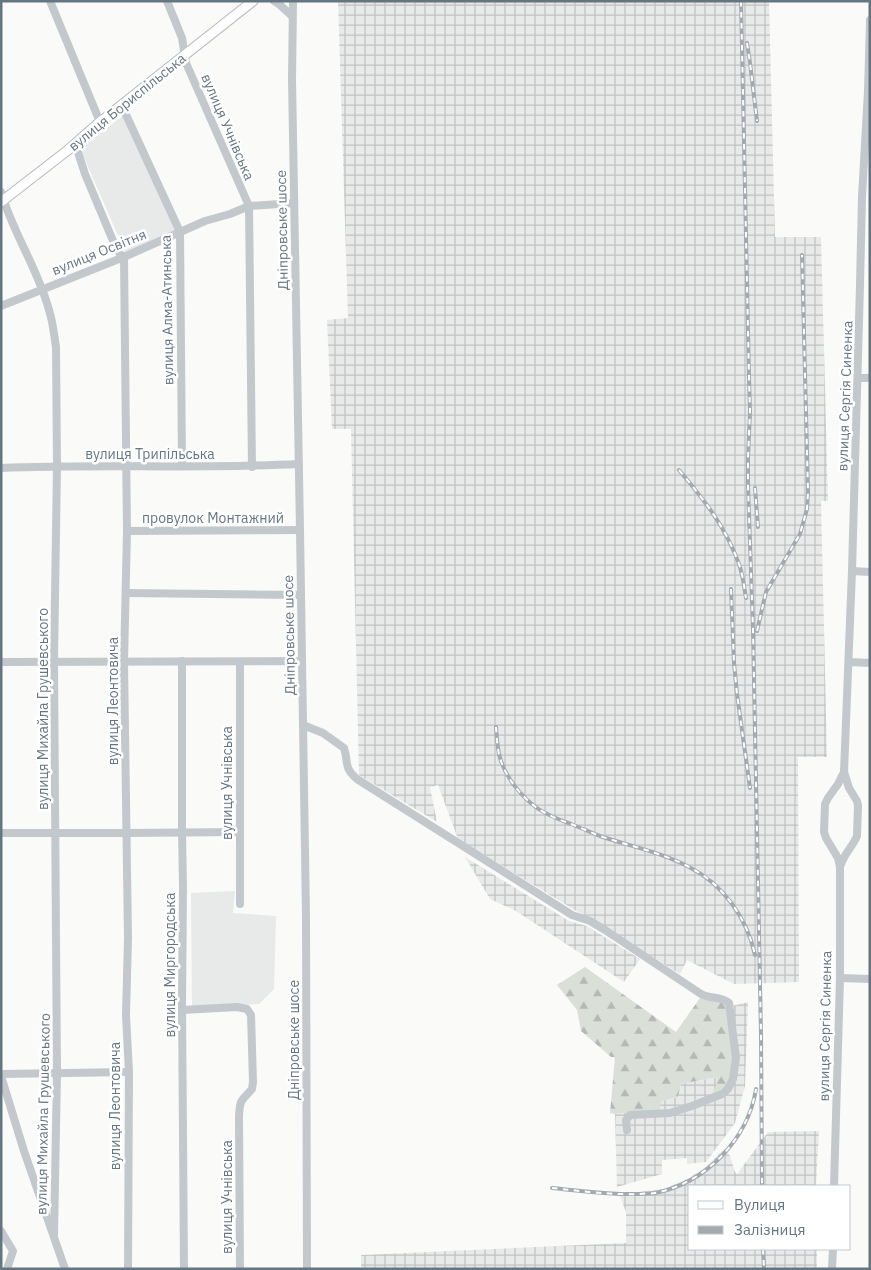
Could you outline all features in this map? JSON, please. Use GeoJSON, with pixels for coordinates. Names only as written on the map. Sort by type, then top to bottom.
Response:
{"type":"FeatureCollection","features":[{"type":"Feature","properties":{"kind":"main road","name":"вулиця Бориспільська"},"geometry":{"type":"LineString","coordinates":[[2,198],[68,150],[100,122],[252,1]]}},
{"type":"Feature","properties":{"kind":"street"},"geometry":{"type":"LineString","coordinates":[[50,1],[100,122]]}},
{"type":"Feature","properties":{"kind":"street","name":"вулиця Учнівська"},"geometry":{"type":"LineString","coordinates":[[167,1],[182,38],[186,63],[249,206]]}},
{"type":"Feature","properties":{"kind":"street"},"geometry":{"type":"LineString","coordinates":[[274,1],[292,16]]}},
{"type":"Feature","properties":{"kind":"street","name":"Дніпровське шосе"},"geometry":{"type":"LineString","coordinates":[[293,1],[292,79],[306,916],[308,1269]]}},
{"type":"Feature","properties":{"kind":"street","name":"вулиця Сергія Синенка"},"geometry":{"type":"LineString","coordinates":[[840,867],[843,857],[857,836],[857,801],[846,781],[844,772],[852,571],[862,197],[869,91],[870,20]]}},
{"type":"Feature","properties":{"kind":"street","name":"вулиця Алма-Атинська"},"geometry":{"type":"LineString","coordinates":[[122,106],[180,232],[182,466]]}},
{"type":"Feature","properties":{"kind":"street"},"geometry":{"type":"LineString","coordinates":[[75,144],[85,174],[116,248],[124,257]]}},
{"type":"Feature","properties":{"kind":"street","name":"вулиця Михайла Грушевського"},"geometry":{"type":"LineString","coordinates":[[2,198],[50,310],[56,348],[57,466],[54,662],[57,1074],[54,1236]]}},
{"type":"Feature","properties":{"kind":"street","name":"вулиця Освітня"},"geometry":{"type":"LineString","coordinates":[[1,306],[124,257],[205,221],[249,206],[294,203]]}},
{"type":"Feature","properties":{"kind":"street"},"geometry":{"type":"LineString","coordinates":[[249,206],[252,467]]}},
{"type":"Feature","properties":{"kind":"street","name":"вулиця Леонтовича"},"geometry":{"type":"LineString","coordinates":[[124,257],[127,531],[124,662],[128,938],[126,1015],[129,1072],[128,1269]]}},
{"type":"Feature","properties":{"kind":"street"},"geometry":{"type":"LineString","coordinates":[[860,286],[870,286]]}},
{"type":"Feature","properties":{"kind":"street"},"geometry":{"type":"LineString","coordinates":[[858,378],[870,378]]}},
{"type":"Feature","properties":{"kind":"street","name":"вулиця Трипільська"},"geometry":{"type":"LineString","coordinates":[[1,468],[57,466],[252,467],[299,464]]}},
{"type":"Feature","properties":{"kind":"street","name":"провулок Монтажний"},"geometry":{"type":"LineString","coordinates":[[127,531],[300,530]]}},
{"type":"Feature","properties":{"kind":"street"},"geometry":{"type":"LineString","coordinates":[[852,571],[870,572]]}},
{"type":"Feature","properties":{"kind":"street"},"geometry":{"type":"LineString","coordinates":[[126,592],[301,595]]}},
{"type":"Feature","properties":{"kind":"street","name":"вулиця Миргородська"},"geometry":{"type":"LineString","coordinates":[[182,661],[184,1269]]}},
{"type":"Feature","properties":{"kind":"street"},"geometry":{"type":"LineString","coordinates":[[1,662],[302,661]]}},
{"type":"Feature","properties":{"kind":"street","name":"вулиця Учнівська"},"geometry":{"type":"LineString","coordinates":[[240,662],[240,904]]}},
{"type":"Feature","properties":{"kind":"street"},"geometry":{"type":"LineString","coordinates":[[849,662],[870,662]]}},
{"type":"Feature","properties":{"kind":"street"},"geometry":{"type":"LineString","coordinates":[[303,725],[323,733],[344,748],[349,772],[357,779],[572,915],[597,924],[701,994],[710,998],[728,1001],[736,1058],[733,1079],[728,1089],[722,1094],[670,1113],[630,1115],[626,1120],[626,1130]]}},
{"type":"Feature","properties":{"kind":"street","name":"вулиця Сергія Синенка"},"geometry":{"type":"LineString","coordinates":[[834,1185],[840,978],[840,867],[838,858],[824,832],[828,798],[844,772]]}},
{"type":"Feature","properties":{"kind":"street"},"geometry":{"type":"LineString","coordinates":[[1,833],[239,832]]}},
{"type":"Feature","properties":{"kind":"street"},"geometry":{"type":"LineString","coordinates":[[840,978],[870,979]]}},
{"type":"Feature","properties":{"kind":"street","name":"вулиця Учнівська"},"geometry":{"type":"LineString","coordinates":[[182,1010],[237,1007],[245,1008],[251,1015],[253,1082],[252,1089],[241,1101],[239,1117],[240,1269]]}},
{"type":"Feature","properties":{"kind":"street"},"geometry":{"type":"LineString","coordinates":[[65,1269],[24,1151],[1,1075],[129,1072]]}},
{"type":"Feature","properties":{"kind":"street"},"geometry":{"type":"LineString","coordinates":[[1,1231],[12,1251],[7,1269]]}},
{"type":"Feature","properties":{"kind":"street"},"geometry":{"type":"LineString","coordinates":[[832,1269],[833,1250]]}},
{"type":"Feature","properties":{"kind":"shaded area"},"geometry":{"type":"Polygon","coordinates":[[[338,1],[769,1],[775,237],[821,237],[828,501],[821,501],[827,757],[798,757],[799,982],[734,984],[687,960],[680,974],[458,839],[438,785],[430,787],[437,822],[359,775],[351,429],[332,429],[327,320],[348,318],[338,1]]]}},
{"type":"Feature","properties":{"kind":"shaded area"},"geometry":{"type":"Polygon","coordinates":[[[124,115],[175,231],[126,254],[80,148],[124,115]]]}},
{"type":"Feature","properties":{"kind":"shaded area"},"geometry":{"type":"Polygon","coordinates":[[[465,857],[569,921],[587,926],[640,959],[624,982],[516,911],[490,899],[465,857]]]}},
{"type":"Feature","properties":{"kind":"shaded area"},"geometry":{"type":"Polygon","coordinates":[[[235,891],[233,913],[276,916],[274,989],[259,1004],[192,1007],[191,893],[235,891]]]}},
{"type":"Feature","properties":{"kind":"shaded area"},"geometry":{"type":"Polygon","coordinates":[[[748,1002],[745,1086],[735,1123],[706,1162],[687,1164],[687,1158],[662,1160],[662,1174],[617,1187],[615,1114],[660,1110],[662,1101],[678,1097],[681,1084],[717,1077],[716,1086],[723,1088],[728,1007],[748,1002]]]}},
{"type":"Feature","properties":{"kind":"shaded area"},"geometry":{"type":"Polygon","coordinates":[[[819,1131],[816,1185],[688,1185],[688,1250],[817,1250],[817,1269],[361,1269],[361,1255],[626,1243],[626,1212],[619,1194],[664,1189],[689,1178],[706,1167],[724,1149],[730,1156],[735,1172],[738,1174],[768,1132],[819,1131]]]}},
{"type":"Feature","properties":{"kind":"green space"},"geometry":{"type":"Polygon","coordinates":[[[585,967],[676,1032],[700,998],[723,1002],[728,1007],[732,1058],[731,1078],[723,1088],[711,1096],[716,1086],[717,1077],[681,1084],[678,1097],[662,1101],[660,1110],[610,1113],[615,1057],[611,1057],[581,1031],[577,1010],[557,985],[585,967]]]}},
{"type":"Feature","properties":{"kind":"railway"},"geometry":{"type":"LineString","coordinates":[[741,1],[750,412],[748,486],[753,629],[762,1185]]}},
{"type":"Feature","properties":{"kind":"railway"},"geometry":{"type":"LineString","coordinates":[[747,43],[757,121]]}},
{"type":"Feature","properties":{"kind":"railway"},"geometry":{"type":"LineString","coordinates":[[757,631],[766,592],[800,534],[807,509],[802,255]]}},
{"type":"Feature","properties":{"kind":"railway"},"geometry":{"type":"LineString","coordinates":[[679,470],[706,503],[721,526],[740,568],[746,598]]}},
{"type":"Feature","properties":{"kind":"railway"},"geometry":{"type":"LineString","coordinates":[[755,488],[758,527]]}},
{"type":"Feature","properties":{"kind":"railway"},"geometry":{"type":"LineString","coordinates":[[731,589],[734,663],[750,788]]}},
{"type":"Feature","properties":{"kind":"railway"},"geometry":{"type":"LineString","coordinates":[[496,727],[497,744],[504,768],[516,787],[531,804],[558,819],[600,836],[667,857],[701,874],[723,893],[740,915],[755,955]]}},
{"type":"Feature","properties":{"kind":"railway"},"geometry":{"type":"LineString","coordinates":[[552,1188],[607,1193],[655,1193],[674,1188],[691,1180],[722,1156],[734,1141],[744,1125],[756,1089]]}},
{"type":"Feature","properties":{"kind":"railway"},"geometry":{"type":"LineString","coordinates":[[763,1250],[764,1269]]}}]}
